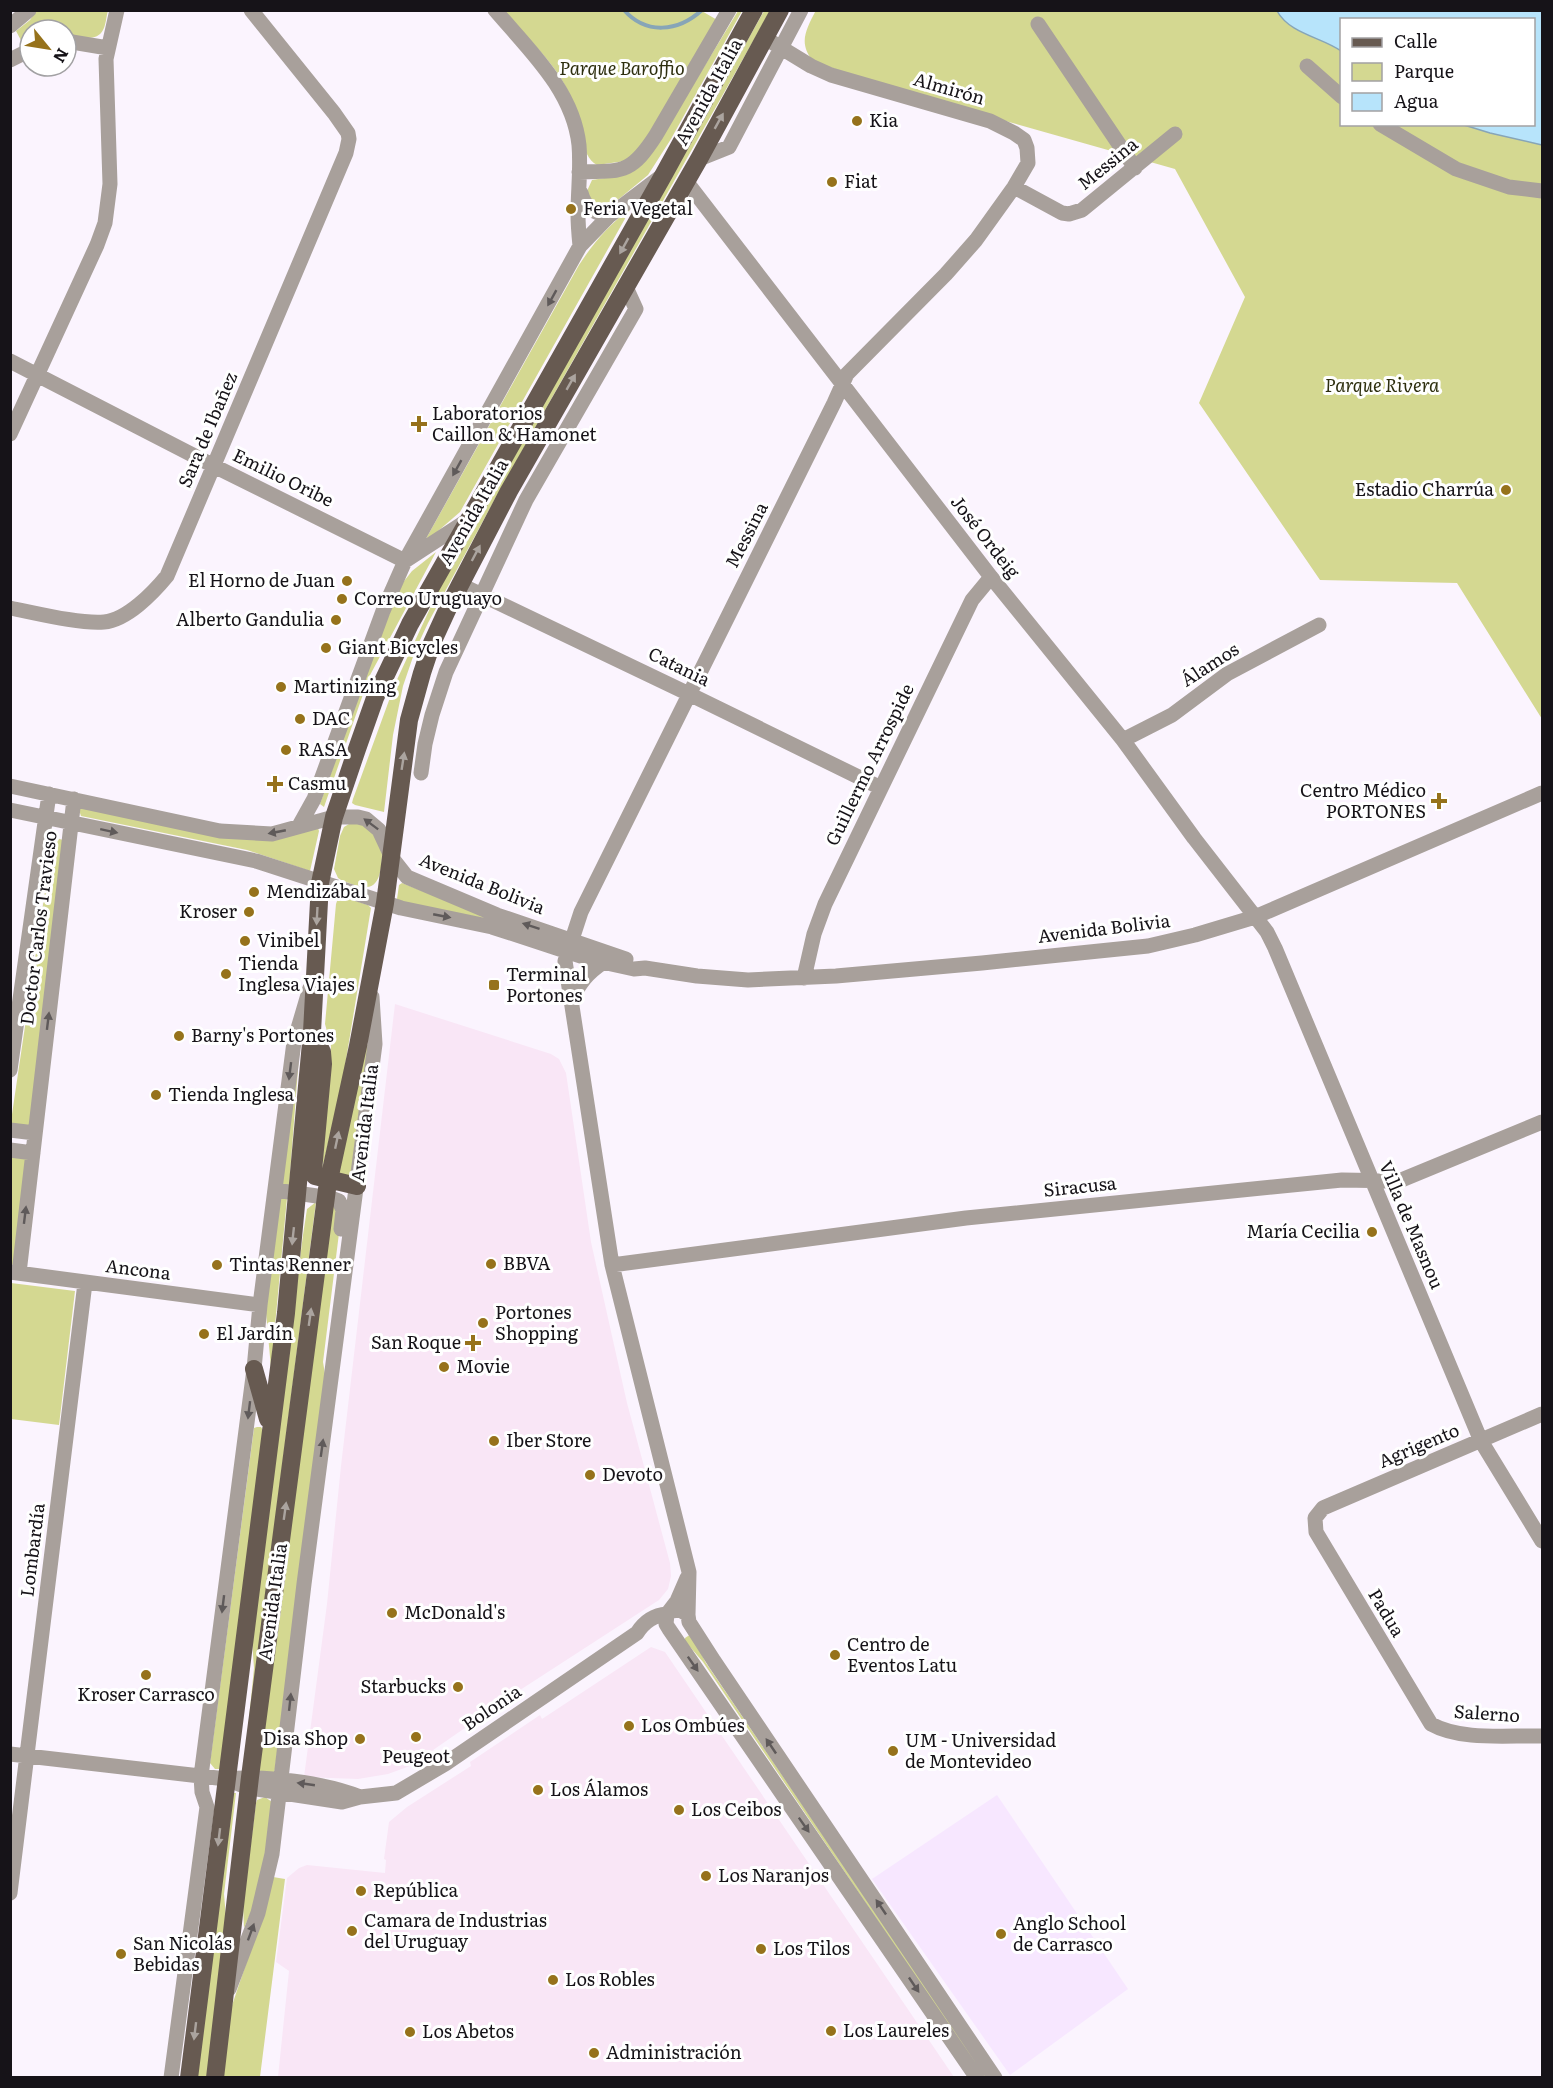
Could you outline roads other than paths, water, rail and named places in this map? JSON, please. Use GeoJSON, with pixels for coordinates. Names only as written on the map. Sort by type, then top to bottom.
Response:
{"type":"FeatureCollection","features":[{"type":"Feature","properties":{"kind":"main road","name":"Avenida Italia"},"geometry":{"type":"LineString","coordinates":[[215,2078],[234,1910],[247,1686],[243,1643],[298,1193],[312,1032],[320,883],[334,818],[375,698],[397,649],[754,10]]}},
{"type":"Feature","properties":{"kind":"main road","name":"Avenida Italia"},"geometry":{"type":"LineString","coordinates":[[184,2067],[194,1963],[241,1780],[327,1189],[385,903],[409,720],[432,643],[459,584],[515,481],[699,159],[780,10]]}},
{"type":"Feature","properties":{"kind":"main road"},"geometry":{"type":"LineString","coordinates":[[312,1032],[322,1052],[313,1171],[327,1189],[357,1186]]}},
{"type":"Feature","properties":{"kind":"main road"},"geometry":{"type":"LineString","coordinates":[[254,1369],[271,1428]]}},
{"type":"Feature","properties":{"kind":"street"},"geometry":{"type":"LineString","coordinates":[[10,26],[29,10]]}},
{"type":"Feature","properties":{"kind":"street"},"geometry":{"type":"LineString","coordinates":[[10,434],[105,223],[110,184],[106,94],[108,48],[117,10]]}},
{"type":"Feature","properties":{"kind":"street","name":"Sara de Ibañez"},"geometry":{"type":"LineString","coordinates":[[10,608],[84,622],[106,622],[128,611],[151,595],[167,576],[346,153],[348,133],[251,10]]}},
{"type":"Feature","properties":{"kind":"street"},"geometry":{"type":"LineString","coordinates":[[495,10],[552,77],[562,93],[576,127],[579,146],[580,246]]}},
{"type":"Feature","properties":{"kind":"street","name":"Avenida Italia"},"geometry":{"type":"LineString","coordinates":[[579,172],[613,171],[633,165],[651,142],[729,10]]}},
{"type":"Feature","properties":{"kind":"street","name":"Avenida Italia"},"geometry":{"type":"LineString","coordinates":[[699,159],[729,147],[801,10]]}},
{"type":"Feature","properties":{"kind":"street"},"geometry":{"type":"LineString","coordinates":[[1038,24],[1136,168]]}},
{"type":"Feature","properties":{"kind":"street","name":"Almirón"},"geometry":{"type":"LineString","coordinates":[[765,38],[831,75],[990,121],[1014,132],[1024,140],[1029,157],[1014,187]]}},
{"type":"Feature","properties":{"kind":"street"},"geometry":{"type":"LineString","coordinates":[[78,43],[108,48]]}},
{"type":"Feature","properties":{"kind":"street"},"geometry":{"type":"LineString","coordinates":[[1307,66],[1340,96]]}},
{"type":"Feature","properties":{"kind":"street"},"geometry":{"type":"LineString","coordinates":[[1383,126],[1456,169],[1509,187],[1542,191]]}},
{"type":"Feature","properties":{"kind":"street","name":"Messina"},"geometry":{"type":"LineString","coordinates":[[569,946],[581,912],[847,374],[946,274],[976,240],[1014,187],[1062,213],[1069,214],[1082,210],[1175,134]]}},
{"type":"Feature","properties":{"kind":"street","name":"Avenida Italia"},"geometry":{"type":"LineString","coordinates":[[299,826],[314,799],[383,611],[405,561],[580,246],[609,216],[664,174]]}},
{"type":"Feature","properties":{"kind":"street","name":"José Ordeig"},"geometry":{"type":"LineString","coordinates":[[686,181],[991,577],[1123,740],[1255,917]]}},
{"type":"Feature","properties":{"kind":"street"},"geometry":{"type":"LineString","coordinates":[[580,190],[587,207],[597,214],[609,216]]}},
{"type":"Feature","properties":{"kind":"street"},"geometry":{"type":"LineString","coordinates":[[421,774],[425,744],[435,704],[447,672],[526,500],[636,309],[626,287]]}},
{"type":"Feature","properties":{"kind":"street","name":"Emilio Oribe"},"geometry":{"type":"LineString","coordinates":[[10,361],[405,561]]}},
{"type":"Feature","properties":{"kind":"street"},"geometry":{"type":"LineString","coordinates":[[405,561],[471,518]]}},
{"type":"Feature","properties":{"kind":"street","name":"Guillermo Arrospide"},"geometry":{"type":"LineString","coordinates":[[804,978],[814,934],[825,904],[972,600],[991,577]]}},
{"type":"Feature","properties":{"kind":"street","name":"Catania"},"geometry":{"type":"LineString","coordinates":[[459,584],[689,693],[881,788]]}},
{"type":"Feature","properties":{"kind":"street","name":"Álamos"},"geometry":{"type":"LineString","coordinates":[[1123,740],[1172,715],[1227,674],[1319,625]]}},
{"type":"Feature","properties":{"kind":"street","name":"Avenida Bolivia"},"geometry":{"type":"LineString","coordinates":[[10,786],[220,831],[272,834],[334,818],[357,817],[372,822],[379,830],[392,858],[406,877],[604,962],[634,969],[645,968]]}},
{"type":"Feature","properties":{"kind":"street","name":"Doctor Carlos Travieso"},"geometry":{"type":"LineString","coordinates":[[10,1071],[49,794]]}},
{"type":"Feature","properties":{"kind":"street","name":"Avenida Bolivia"},"geometry":{"type":"LineString","coordinates":[[10,810],[256,861],[385,903],[569,946],[645,968],[697,976],[748,980],[804,978],[982,963],[1148,946],[1195,935],[1255,917],[1542,794]]}},
{"type":"Feature","properties":{"kind":"street","name":"Doctor Carlos Travieso"},"geometry":{"type":"LineString","coordinates":[[15,1273],[33,1153],[74,799]]}},
{"type":"Feature","properties":{"kind":"street","name":"Villa de Masnou"},"geometry":{"type":"LineString","coordinates":[[1255,917],[1267,932],[1275,948],[1481,1441],[1542,1542]]}},
{"type":"Feature","properties":{"kind":"street"},"geometry":{"type":"LineString","coordinates":[[569,946],[565,961],[612,1265],[689,1572],[688,1618],[995,2078]]}},
{"type":"Feature","properties":{"kind":"street"},"geometry":{"type":"LineString","coordinates":[[571,1000],[580,982],[591,970],[604,962]]}},
{"type":"Feature","properties":{"kind":"street","name":"Avenida Italia"},"geometry":{"type":"LineString","coordinates":[[194,1963],[207,1807],[202,1792],[201,1776],[294,1042],[314,974]]}},
{"type":"Feature","properties":{"kind":"street","name":"Avenida Italia"},"geometry":{"type":"LineString","coordinates":[[223,2006],[258,1913],[272,1854],[304,1584],[375,1044],[371,979]]}},
{"type":"Feature","properties":{"kind":"street","name":"Siracusa"},"geometry":{"type":"LineString","coordinates":[[612,1265],[966,1218],[1342,1180],[1399,1181],[1542,1122]]}},
{"type":"Feature","properties":{"kind":"street"},"geometry":{"type":"LineString","coordinates":[[10,1130],[35,1133]]}},
{"type":"Feature","properties":{"kind":"street"},"geometry":{"type":"LineString","coordinates":[[10,1149],[33,1153]]}},
{"type":"Feature","properties":{"kind":"street","name":"Avenida Italia"},"geometry":{"type":"LineString","coordinates":[[275,1190],[298,1193],[327,1189],[339,1201],[343,1210],[327,1363],[332,1374]]}},
{"type":"Feature","properties":{"kind":"street","name":"Ancona"},"geometry":{"type":"LineString","coordinates":[[15,1273],[260,1305]]}},
{"type":"Feature","properties":{"kind":"street","name":"Lombardía"},"geometry":{"type":"LineString","coordinates":[[10,1893],[85,1283]]}},
{"type":"Feature","properties":{"kind":"street","name":"Agrigento"},"geometry":{"type":"LineString","coordinates":[[1315,1518],[1323,1508],[1542,1414]]}},
{"type":"Feature","properties":{"kind":"street","name":"Padua"},"geometry":{"type":"LineString","coordinates":[[1315,1518],[1316,1532],[1431,1724]]}},
{"type":"Feature","properties":{"kind":"street"},"geometry":{"type":"LineString","coordinates":[[689,1572],[669,1618],[977,2078]]}},
{"type":"Feature","properties":{"kind":"street","name":"Bolonia"},"geometry":{"type":"LineString","coordinates":[[10,1754],[241,1780],[342,1802],[360,1797],[396,1793],[415,1783],[637,1633],[643,1634],[669,1618],[677,1632],[683,1631],[688,1618]]}},
{"type":"Feature","properties":{"kind":"street","name":"Salerno"},"geometry":{"type":"LineString","coordinates":[[1431,1724],[1441,1730],[1461,1734],[1542,1736]]}},
{"type":"Feature","properties":{"kind":"street","name":"Avenida Italia"},"geometry":{"type":"LineString","coordinates":[[171,2078],[184,2067]]}},
{"type":"Feature","properties":{"kind":"water"},"geometry":{"type":"Polygon","coordinates":[[[1277,11],[1542,11],[1542,145],[1467,126],[1535,126],[1535,18],[1340,18],[1340,50],[1298,30],[1283,19],[1277,11]]]}},
{"type":"Feature","properties":{"kind":"waterway"},"geometry":{"type":"LineString","coordinates":[[624,10],[642,24],[662,28],[683,23],[702,10]]}},
{"type":"Feature","properties":{"kind":"place","name":"Kia"},"geometry":{"type":"Point","coordinates":[857,121]}},
{"type":"Feature","properties":{"kind":"place","name":"Fiat"},"geometry":{"type":"Point","coordinates":[832,182]}},
{"type":"Feature","properties":{"kind":"place","name":"Feria Vegetal"},"geometry":{"type":"Point","coordinates":[571,209]}},
{"type":"Feature","properties":{"kind":"place","name":"Laboratorios Caillon & Hamonet"},"geometry":{"type":"Point","coordinates":[419,424]}},
{"type":"Feature","properties":{"kind":"place","name":"Estadio Charrúa"},"geometry":{"type":"Point","coordinates":[1506,490]}},
{"type":"Feature","properties":{"kind":"place","name":"El Horno de Juan"},"geometry":{"type":"Point","coordinates":[347,581]}},
{"type":"Feature","properties":{"kind":"place","name":"Correo Uruguayo"},"geometry":{"type":"Point","coordinates":[342,599]}},
{"type":"Feature","properties":{"kind":"place","name":"Alberto Gandulia"},"geometry":{"type":"Point","coordinates":[336,620]}},
{"type":"Feature","properties":{"kind":"place","name":"Giant Bicycles"},"geometry":{"type":"Point","coordinates":[326,648]}},
{"type":"Feature","properties":{"kind":"place","name":"Martinizing"},"geometry":{"type":"Point","coordinates":[281,687]}},
{"type":"Feature","properties":{"kind":"place","name":"DAC"},"geometry":{"type":"Point","coordinates":[300,719]}},
{"type":"Feature","properties":{"kind":"place","name":"RASA"},"geometry":{"type":"Point","coordinates":[286,750]}},
{"type":"Feature","properties":{"kind":"place","name":"Casmu"},"geometry":{"type":"Point","coordinates":[275,784]}},
{"type":"Feature","properties":{"kind":"place","name":"Centro Médico PORTONES"},"geometry":{"type":"Point","coordinates":[1439,801]}},
{"type":"Feature","properties":{"kind":"place","name":"Mendizábal"},"geometry":{"type":"Point","coordinates":[254,892]}},
{"type":"Feature","properties":{"kind":"place","name":"Kroser"},"geometry":{"type":"Point","coordinates":[249,912]}},
{"type":"Feature","properties":{"kind":"place","name":"Vinibel"},"geometry":{"type":"Point","coordinates":[245,941]}},
{"type":"Feature","properties":{"kind":"place","name":"Tienda Inglesa Viajes"},"geometry":{"type":"Point","coordinates":[226,974]}},
{"type":"Feature","properties":{"kind":"place","name":"Terminal Portones"},"geometry":{"type":"Point","coordinates":[494,985]}},
{"type":"Feature","properties":{"kind":"place","name":"Barny's Portones"},"geometry":{"type":"Point","coordinates":[179,1036]}},
{"type":"Feature","properties":{"kind":"place","name":"Tienda Inglesa"},"geometry":{"type":"Point","coordinates":[156,1095]}},
{"type":"Feature","properties":{"kind":"place","name":"María Cecilia"},"geometry":{"type":"Point","coordinates":[1372,1232]}},
{"type":"Feature","properties":{"kind":"place","name":"BBVA"},"geometry":{"type":"Point","coordinates":[491,1264]}},
{"type":"Feature","properties":{"kind":"place","name":"Tintas Renner"},"geometry":{"type":"Point","coordinates":[217,1265]}},
{"type":"Feature","properties":{"kind":"place","name":"Portones Shopping"},"geometry":{"type":"Point","coordinates":[483,1323]}},
{"type":"Feature","properties":{"kind":"place","name":"El Jardín"},"geometry":{"type":"Point","coordinates":[204,1334]}},
{"type":"Feature","properties":{"kind":"place","name":"San Roque"},"geometry":{"type":"Point","coordinates":[473,1343]}},
{"type":"Feature","properties":{"kind":"place","name":"Movie"},"geometry":{"type":"Point","coordinates":[444,1367]}},
{"type":"Feature","properties":{"kind":"place","name":"Iber Store"},"geometry":{"type":"Point","coordinates":[494,1441]}},
{"type":"Feature","properties":{"kind":"place","name":"Devoto"},"geometry":{"type":"Point","coordinates":[590,1475]}},
{"type":"Feature","properties":{"kind":"place","name":"McDonald's"},"geometry":{"type":"Point","coordinates":[392,1613]}},
{"type":"Feature","properties":{"kind":"place","name":"Centro de Eventos Latu"},"geometry":{"type":"Point","coordinates":[835,1655]}},
{"type":"Feature","properties":{"kind":"place","name":"Kroser Carrasco"},"geometry":{"type":"Point","coordinates":[146,1675]}},
{"type":"Feature","properties":{"kind":"place","name":"Starbucks"},"geometry":{"type":"Point","coordinates":[458,1687]}},
{"type":"Feature","properties":{"kind":"place","name":"Los Ombúes"},"geometry":{"type":"Point","coordinates":[629,1726]}},
{"type":"Feature","properties":{"kind":"place","name":"Peugeot"},"geometry":{"type":"Point","coordinates":[416,1737]}},
{"type":"Feature","properties":{"kind":"place","name":"Disa Shop"},"geometry":{"type":"Point","coordinates":[360,1739]}},
{"type":"Feature","properties":{"kind":"place","name":"UM - Universidad de Montevideo"},"geometry":{"type":"Point","coordinates":[893,1751]}},
{"type":"Feature","properties":{"kind":"place","name":"Los Álamos"},"geometry":{"type":"Point","coordinates":[538,1790]}},
{"type":"Feature","properties":{"kind":"place","name":"Los Ceibos"},"geometry":{"type":"Point","coordinates":[679,1810]}},
{"type":"Feature","properties":{"kind":"place","name":"Los Naranjos"},"geometry":{"type":"Point","coordinates":[706,1876]}},
{"type":"Feature","properties":{"kind":"place","name":"República"},"geometry":{"type":"Point","coordinates":[361,1891]}},
{"type":"Feature","properties":{"kind":"place","name":"Camara de Industrias del Uruguay"},"geometry":{"type":"Point","coordinates":[352,1931]}},
{"type":"Feature","properties":{"kind":"place","name":"Anglo School de Carrasco"},"geometry":{"type":"Point","coordinates":[1001,1934]}},
{"type":"Feature","properties":{"kind":"place","name":"Los Tilos"},"geometry":{"type":"Point","coordinates":[761,1949]}},
{"type":"Feature","properties":{"kind":"place","name":"San Nicolás Bebidas"},"geometry":{"type":"Point","coordinates":[121,1954]}},
{"type":"Feature","properties":{"kind":"place","name":"Los Robles"},"geometry":{"type":"Point","coordinates":[553,1980]}},
{"type":"Feature","properties":{"kind":"place","name":"Los Laureles"},"geometry":{"type":"Point","coordinates":[831,2031]}},
{"type":"Feature","properties":{"kind":"place","name":"Los Abetos"},"geometry":{"type":"Point","coordinates":[410,2032]}},
{"type":"Feature","properties":{"kind":"place","name":"Administración"},"geometry":{"type":"Point","coordinates":[594,2053]}},
{"type":"Feature","properties":{"kind":"park label","name":"Parque Baroffio"},"geometry":{"type":"Point","coordinates":[622,69]}},
{"type":"Feature","properties":{"kind":"park label","name":"Parque Rivera"},"geometry":{"type":"Point","coordinates":[1382,386]}}]}
